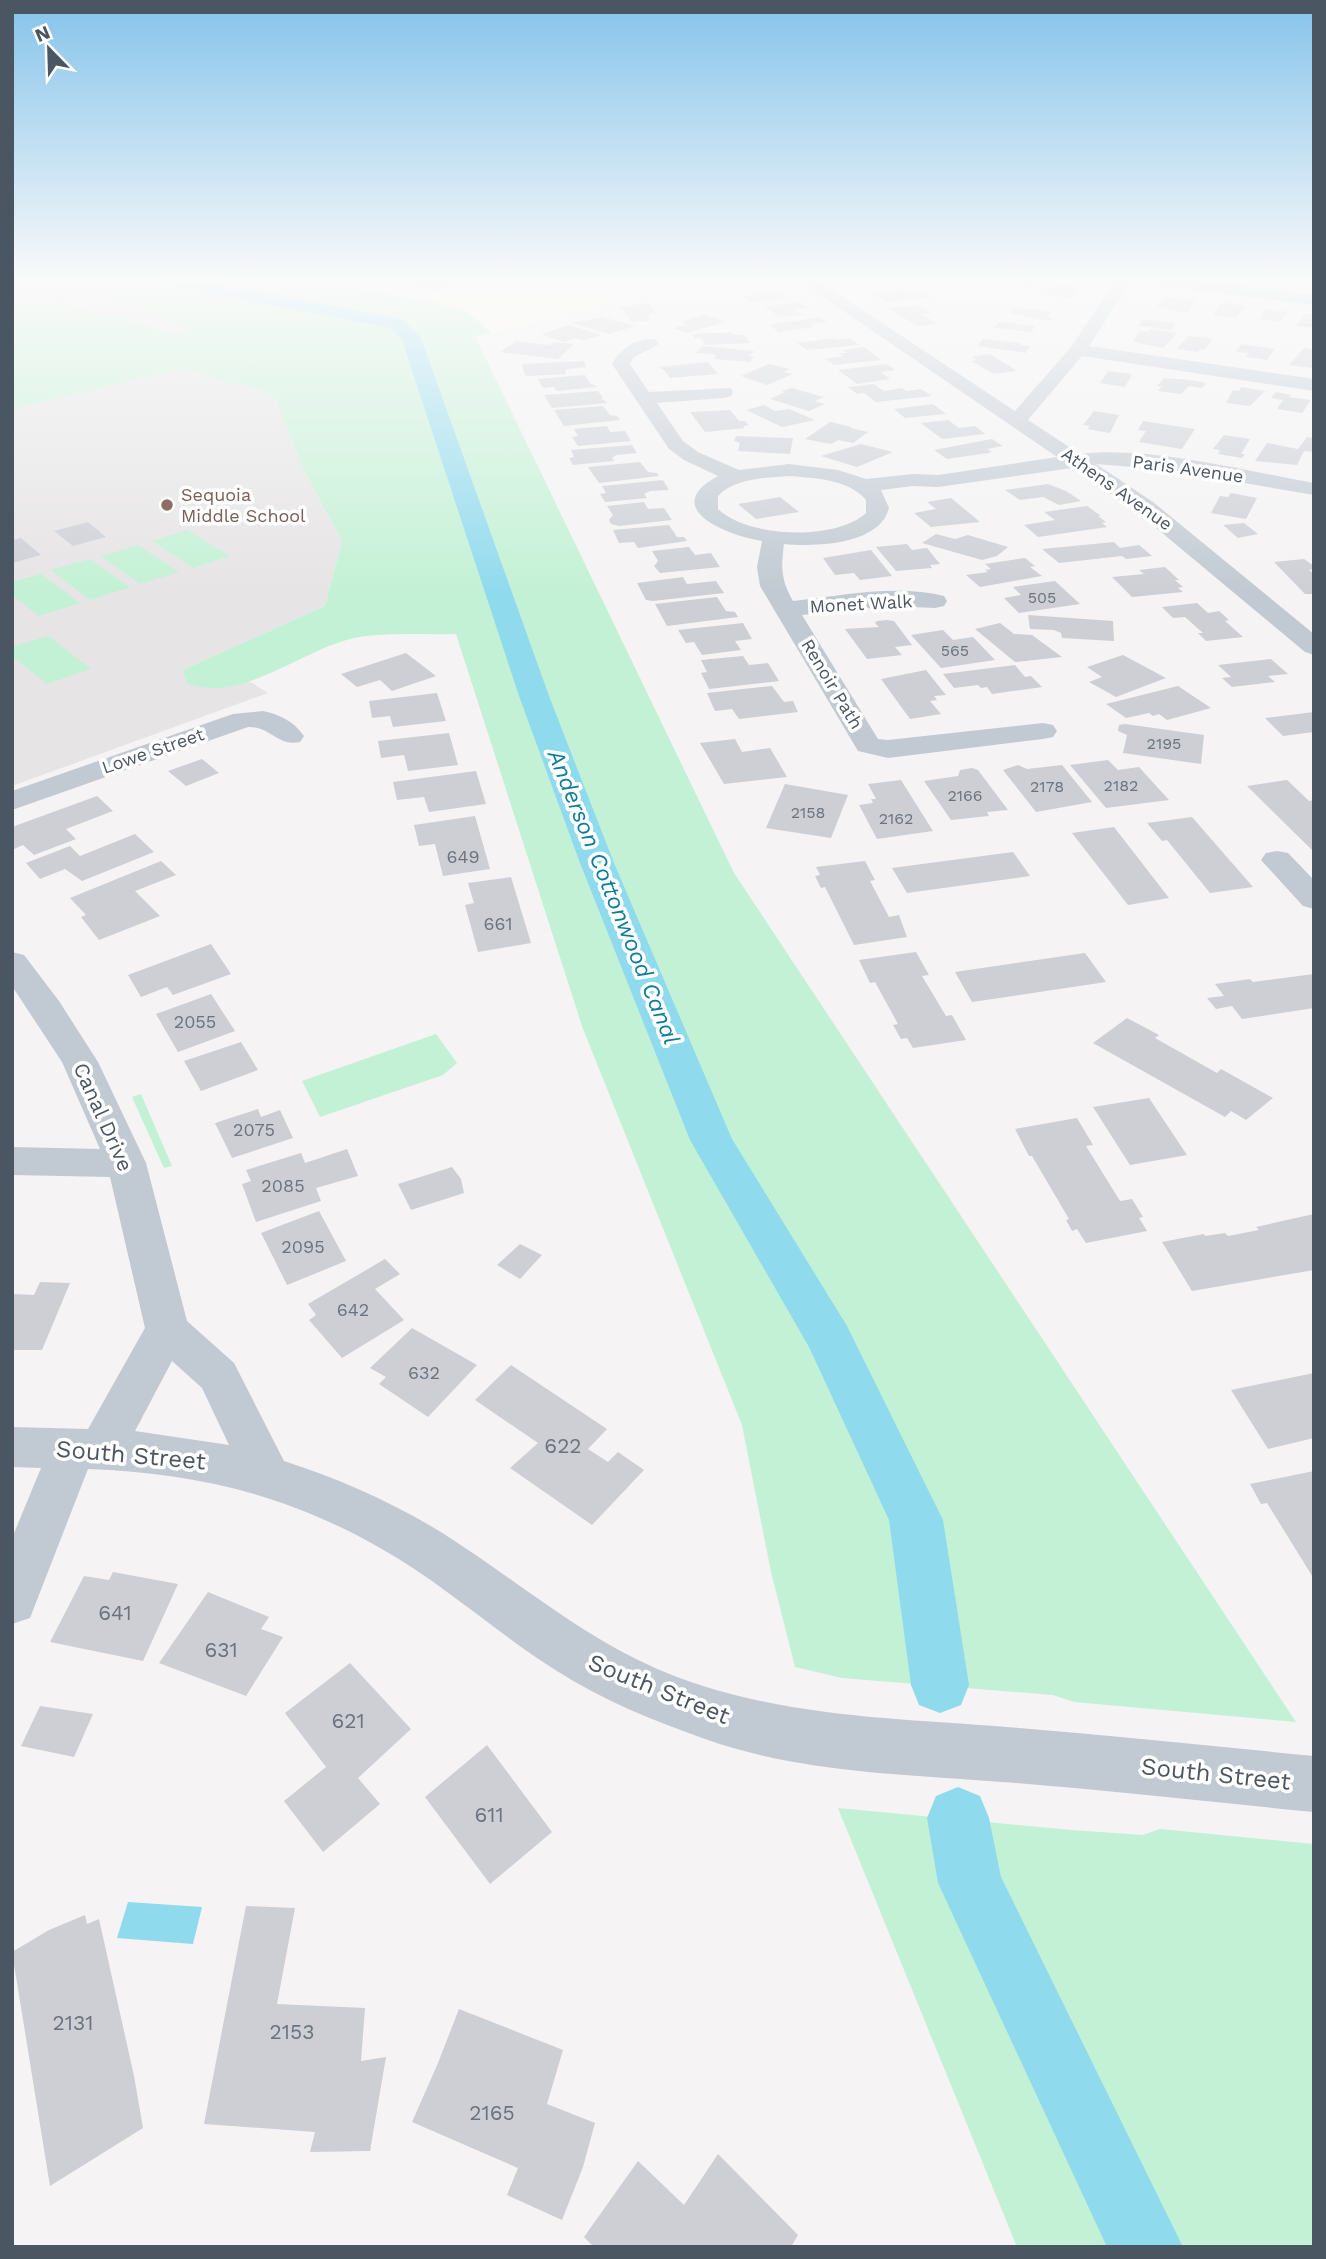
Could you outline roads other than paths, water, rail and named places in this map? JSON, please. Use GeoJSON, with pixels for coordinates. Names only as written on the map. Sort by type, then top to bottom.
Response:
{"type":"FeatureCollection","features":[{"type":"Feature","properties":{"kind":"street"},"geometry":{"type":"LineString","coordinates":[[636,383],[676,445],[691,456],[737,477]]}},
{"type":"Feature","properties":{"kind":"street","name":"Athens Avenue"},"geometry":{"type":"LineString","coordinates":[[963,383],[1078,461],[1189,541],[1303,632],[1314,647]]}},
{"type":"Feature","properties":{"kind":"street"},"geometry":{"type":"LineString","coordinates":[[1018,420],[1049,383]]}},
{"type":"Feature","properties":{"kind":"street"},"geometry":{"type":"LineString","coordinates":[[646,398],[724,392]]}},
{"type":"Feature","properties":{"kind":"street","name":"Paris Avenue"},"geometry":{"type":"LineString","coordinates":[[869,491],[914,490],[938,481],[1104,457],[1168,464],[1314,489]]}},
{"type":"Feature","properties":{"kind":"street"},"geometry":{"type":"LineString","coordinates":[[770,471],[807,471],[842,478],[869,491],[879,504],[873,519],[850,531],[814,538],[774,537],[731,527],[716,519],[708,510],[706,500],[710,491],[737,477],[770,471]]}},
{"type":"Feature","properties":{"kind":"street","name":"Renoir Path"},"geometry":{"type":"LineString","coordinates":[[774,537],[769,576],[868,745],[888,749],[1043,731]]}},
{"type":"Feature","properties":{"kind":"street","name":"Monet Walk"},"geometry":{"type":"LineString","coordinates":[[786,609],[892,599],[936,601]]}},
{"type":"Feature","properties":{"kind":"street","name":"Lowe Street"},"geometry":{"type":"LineString","coordinates":[[12,801],[243,720],[266,718],[283,728],[290,736]]}},
{"type":"Feature","properties":{"kind":"street"},"geometry":{"type":"LineString","coordinates":[[1277,860],[1314,899]]}},
{"type":"Feature","properties":{"kind":"street","name":"Canal Drive"},"geometry":{"type":"LineString","coordinates":[[12,962],[47,1009],[80,1062],[126,1163],[166,1329]]}},
{"type":"Feature","properties":{"kind":"street"},"geometry":{"type":"LineString","coordinates":[[12,1161],[126,1163]]}},
{"type":"Feature","properties":{"kind":"street"},"geometry":{"type":"LineString","coordinates":[[12,1601],[86,1450],[166,1329],[218,1376],[268,1476]]}},
{"type":"Feature","properties":{"kind":"street","name":"South Street"},"geometry":{"type":"LineString","coordinates":[[12,1447],[206,1460],[268,1476],[376,1520],[456,1568],[551,1637],[610,1674],[710,1714],[775,1732],[839,1742],[1059,1759],[1314,1784]]}},
{"type":"Feature","properties":{"kind":"water"},"geometry":{"type":"Polygon","coordinates":[[[128,1902],[202,1907],[193,1944],[117,1938],[128,1902]]]}},
{"type":"Feature","properties":{"kind":"waterway","name":"Anderson Cottonwood Canal"},"geometry":{"type":"LineString","coordinates":[[427,383],[534,696],[597,863],[711,1140],[830,1340],[916,1520],[940,1685]]}},
{"type":"Feature","properties":{"kind":"waterway","name":"Anderson Cottonwood Canal"},"geometry":{"type":"LineString","coordinates":[[958,1818],[970,1883],[1146,2247]]}},
{"type":"Feature","properties":{"kind":"place","name":"Sequoia Middle School"},"geometry":{"type":"Point","coordinates":[167,505]}}]}
